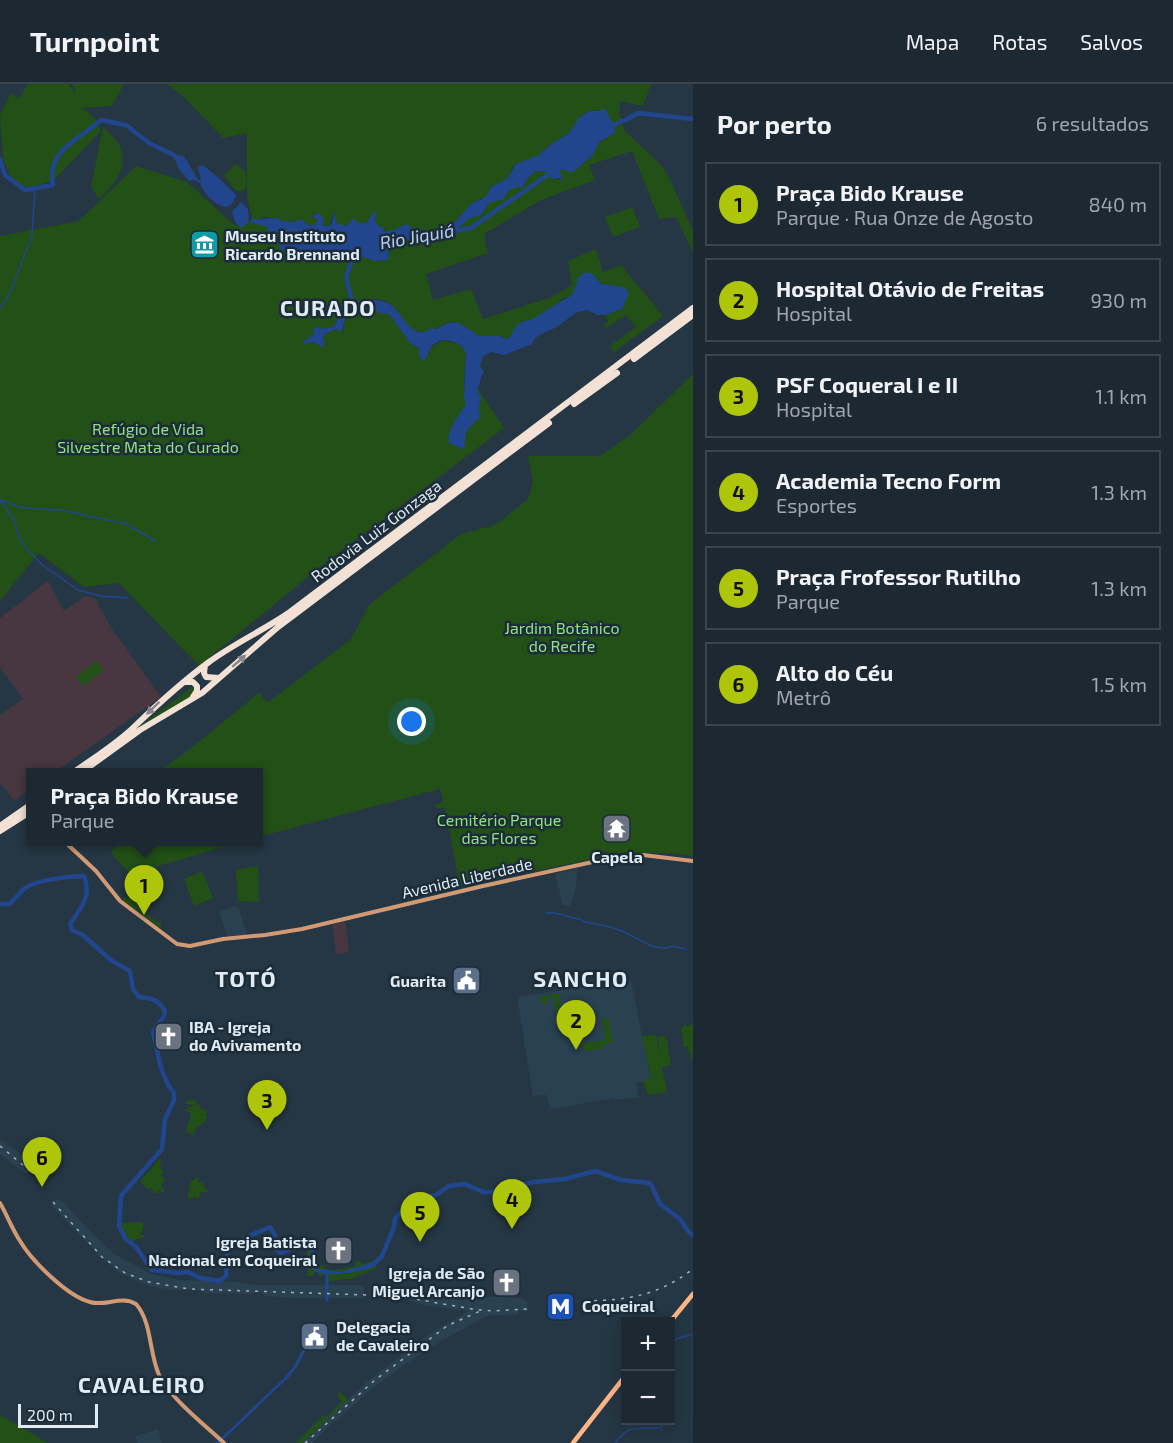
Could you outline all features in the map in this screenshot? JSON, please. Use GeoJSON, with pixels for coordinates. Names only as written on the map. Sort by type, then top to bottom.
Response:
{"type":"FeatureCollection","features":[{"type":"Feature","properties":{"kind":"highway","name":"Rodovia Luiz Gonzaga"},"geometry":{"type":"LineString","coordinates":[[79,768],[136,726],[156,705],[206,664],[236,643],[268,627],[290,612],[693,308]]}},
{"type":"Feature","properties":{"kind":"highway","name":"Rodovia Luiz Gonzaga"},"geometry":{"type":"LineString","coordinates":[[88,768],[140,730],[221,677],[294,615],[693,315]]}},
{"type":"Feature","properties":{"kind":"highway"},"geometry":{"type":"LineString","coordinates":[[206,664],[204,673],[206,677],[214,679],[221,677]]}},
{"type":"Feature","properties":{"kind":"highway"},"geometry":{"type":"LineString","coordinates":[[182,684],[189,682],[197,686],[197,692],[190,699]]}},
{"type":"Feature","properties":{"kind":"highway"},"geometry":{"type":"LineString","coordinates":[[0,826],[26,809]]}},
{"type":"Feature","properties":{"kind":"highway"},"geometry":{"type":"LineString","coordinates":[[0,831],[26,815]]}},
{"type":"Feature","properties":{"kind":"main road","name":"Avenida Liberdade"},"geometry":{"type":"LineString","coordinates":[[69,846],[93,867],[120,901],[177,944],[190,946],[217,940],[302,929],[620,856],[693,861]]}},
{"type":"Feature","properties":{"kind":"main road"},"geometry":{"type":"LineString","coordinates":[[0,1203],[27,1251],[69,1291],[92,1303],[102,1304],[124,1300],[133,1302],[139,1307],[157,1370],[164,1384],[224,1443]]}},
{"type":"Feature","properties":{"kind":"main road"},"geometry":{"type":"LineString","coordinates":[[674,1317],[693,1294]]}},
{"type":"Feature","properties":{"kind":"main road"},"geometry":{"type":"LineString","coordinates":[[573,1443],[621,1382]]}},
{"type":"Feature","properties":{"kind":"shaded area"},"geometry":{"type":"Polygon","coordinates":[[[48,581],[64,611],[85,596],[95,598],[110,626],[161,697],[61,768],[26,768],[26,793],[14,801],[0,782],[0,715],[23,699],[0,667],[0,618],[48,581]]]}},
{"type":"Feature","properties":{"kind":"shaded area"},"geometry":{"type":"Polygon","coordinates":[[[578,869],[570,906],[562,905],[555,874],[578,869]]]}},
{"type":"Feature","properties":{"kind":"shaded area"},"geometry":{"type":"Polygon","coordinates":[[[236,906],[247,935],[227,936],[219,912],[236,906]]]}},
{"type":"Feature","properties":{"kind":"shaded area"},"geometry":{"type":"Polygon","coordinates":[[[345,922],[349,952],[336,954],[332,925],[345,922]]]}},
{"type":"Feature","properties":{"kind":"shaded area"},"geometry":{"type":"Polygon","coordinates":[[[631,980],[651,1080],[636,1083],[639,1097],[614,1100],[614,1098],[550,1109],[547,1095],[533,1096],[517,997],[631,980]]]}},
{"type":"Feature","properties":{"kind":"shaded area"},"geometry":{"type":"Polygon","coordinates":[[[0,1140],[18,1152],[32,1169],[26,1174],[0,1154],[0,1140]]]}},
{"type":"Feature","properties":{"kind":"shaded area"},"geometry":{"type":"Polygon","coordinates":[[[57,1199],[65,1204],[114,1254],[151,1274],[181,1280],[255,1285],[361,1285],[364,1288],[364,1298],[264,1296],[261,1292],[253,1294],[207,1293],[194,1289],[173,1290],[149,1286],[120,1273],[99,1255],[51,1205],[57,1199]]]}},
{"type":"Feature","properties":{"kind":"shaded area"},"geometry":{"type":"Polygon","coordinates":[[[373,1287],[439,1289],[471,1296],[521,1298],[527,1301],[528,1311],[487,1316],[439,1342],[437,1339],[438,1343],[369,1391],[313,1443],[297,1443],[314,1423],[316,1424],[325,1415],[327,1417],[342,1400],[345,1402],[373,1377],[428,1335],[469,1311],[425,1305],[400,1298],[373,1297],[370,1294],[373,1287]]]}},
{"type":"Feature","properties":{"kind":"shaded area"},"geometry":{"type":"Polygon","coordinates":[[[158,1429],[162,1443],[137,1443],[136,1436],[158,1429]]]}},
{"type":"Feature","properties":{"kind":"green space"},"geometry":{"type":"Polygon","coordinates":[[[28,84],[68,84],[76,93],[72,84],[124,84],[112,106],[83,108],[95,119],[101,131],[53,181],[28,188],[12,180],[3,159],[0,115],[11,93],[19,98],[28,84]]]}},
{"type":"Feature","properties":{"kind":"green space","name":"Refúgio de Vida Silvestre Mata do Curado"},"geometry":{"type":"Polygon","coordinates":[[[167,84],[651,84],[643,106],[620,101],[619,111],[624,130],[662,166],[693,231],[693,252],[676,217],[659,219],[632,151],[589,165],[595,180],[541,200],[484,234],[488,253],[426,274],[433,300],[471,289],[483,319],[552,297],[572,285],[568,261],[596,249],[603,272],[621,265],[663,316],[614,352],[610,346],[636,327],[626,315],[606,328],[604,324],[608,322],[605,315],[622,309],[626,297],[618,289],[604,285],[597,280],[576,287],[572,295],[562,299],[550,310],[534,319],[522,322],[507,339],[480,336],[456,322],[426,332],[418,332],[410,327],[388,302],[375,299],[341,305],[338,319],[333,327],[323,329],[315,326],[315,332],[305,344],[313,342],[326,347],[323,342],[325,334],[336,329],[343,332],[346,314],[356,305],[366,306],[389,314],[411,344],[428,354],[431,348],[440,342],[456,343],[466,350],[465,391],[478,389],[504,428],[321,566],[199,666],[119,583],[84,587],[39,553],[0,601],[0,236],[79,221],[136,166],[187,182],[235,226],[237,224],[242,227],[249,221],[267,224],[269,232],[276,233],[280,249],[284,250],[286,247],[292,255],[299,255],[314,261],[338,260],[358,255],[375,261],[387,261],[393,244],[453,233],[468,219],[481,215],[489,203],[505,196],[512,188],[525,186],[527,179],[536,171],[546,172],[552,179],[563,180],[559,170],[573,172],[593,155],[599,142],[608,138],[614,125],[607,116],[606,110],[589,111],[581,116],[569,133],[539,155],[514,165],[508,178],[491,187],[486,197],[473,202],[453,224],[434,233],[414,233],[405,224],[397,230],[383,232],[375,223],[374,215],[366,223],[359,223],[352,219],[348,225],[342,226],[335,223],[336,214],[334,212],[329,226],[322,225],[324,219],[318,213],[312,215],[312,218],[318,219],[315,225],[311,226],[306,222],[281,221],[279,218],[264,217],[252,220],[247,196],[247,133],[223,138],[183,96],[167,84]]]}},
{"type":"Feature","properties":{"kind":"green space"},"geometry":{"type":"Polygon","coordinates":[[[103,127],[114,137],[123,156],[118,177],[99,199],[91,187],[103,127]]]}},
{"type":"Feature","properties":{"kind":"green space"},"geometry":{"type":"Polygon","coordinates":[[[235,165],[246,172],[246,187],[242,191],[236,191],[224,175],[235,165]]]}},
{"type":"Feature","properties":{"kind":"green space"},"geometry":{"type":"Polygon","coordinates":[[[632,207],[640,227],[613,237],[605,217],[632,207]]]}},
{"type":"Feature","properties":{"kind":"green space","name":"Jardim Botânico do Recife"},"geometry":{"type":"Polygon","coordinates":[[[693,374],[693,856],[671,853],[621,853],[460,887],[445,808],[436,808],[435,805],[443,802],[440,789],[263,836],[263,768],[164,768],[260,692],[262,698],[269,702],[351,639],[370,604],[461,534],[495,525],[528,499],[533,482],[528,456],[600,456],[629,436],[693,374]]]}},
{"type":"Feature","properties":{"kind":"green space"},"geometry":{"type":"Polygon","coordinates":[[[97,661],[104,670],[83,686],[76,676],[97,661]]]}},
{"type":"Feature","properties":{"kind":"green space"},"geometry":{"type":"Polygon","coordinates":[[[193,686],[194,691],[188,699],[130,734],[193,686]]]}},
{"type":"Feature","properties":{"kind":"green space"},"geometry":{"type":"Polygon","coordinates":[[[115,846],[227,846],[130,874],[111,853],[115,846]]]}},
{"type":"Feature","properties":{"kind":"green space"},"geometry":{"type":"Polygon","coordinates":[[[258,866],[259,902],[238,901],[236,870],[258,866]]]}},
{"type":"Feature","properties":{"kind":"green space"},"geometry":{"type":"Polygon","coordinates":[[[202,871],[213,898],[194,906],[184,879],[202,871]]]}},
{"type":"Feature","properties":{"kind":"green space"},"geometry":{"type":"Polygon","coordinates":[[[125,897],[131,898],[139,909],[161,922],[161,928],[123,901],[125,897]]]}},
{"type":"Feature","properties":{"kind":"green space"},"geometry":{"type":"Polygon","coordinates":[[[557,993],[564,1017],[571,1016],[572,1024],[559,1024],[553,997],[547,998],[548,1004],[541,1003],[540,997],[557,993]]]}},
{"type":"Feature","properties":{"kind":"green space"},"geometry":{"type":"Polygon","coordinates":[[[609,1018],[613,1043],[605,1044],[605,1048],[584,1051],[582,1043],[605,1040],[602,1019],[609,1018]]]}},
{"type":"Feature","properties":{"kind":"green space"},"geometry":{"type":"Polygon","coordinates":[[[685,1023],[687,1027],[693,1023],[693,1059],[691,1060],[688,1047],[684,1047],[681,1030],[685,1023]]]}},
{"type":"Feature","properties":{"kind":"green space"},"geometry":{"type":"Polygon","coordinates":[[[656,1035],[660,1055],[658,1037],[666,1036],[671,1065],[662,1067],[667,1092],[648,1095],[643,1081],[651,1079],[642,1036],[656,1035]]]}},
{"type":"Feature","properties":{"kind":"green space"},"geometry":{"type":"Polygon","coordinates":[[[195,1100],[196,1105],[200,1105],[199,1107],[207,1111],[204,1115],[207,1119],[200,1126],[197,1125],[194,1134],[186,1132],[191,1113],[185,1111],[190,1110],[186,1106],[193,1107],[193,1105],[186,1104],[186,1101],[195,1100]]]}},
{"type":"Feature","properties":{"kind":"green space"},"geometry":{"type":"Polygon","coordinates":[[[161,1157],[160,1169],[163,1170],[161,1177],[164,1182],[161,1185],[165,1192],[161,1193],[160,1190],[157,1191],[158,1193],[153,1193],[152,1188],[147,1189],[140,1181],[161,1157]]]}},
{"type":"Feature","properties":{"kind":"green space"},"geometry":{"type":"Polygon","coordinates":[[[197,1177],[198,1181],[204,1184],[210,1192],[200,1192],[199,1199],[188,1198],[188,1192],[191,1190],[190,1182],[197,1177]]]}},
{"type":"Feature","properties":{"kind":"green space"},"geometry":{"type":"Polygon","coordinates":[[[142,1222],[144,1227],[140,1234],[146,1236],[132,1241],[123,1231],[122,1223],[142,1222]]]}},
{"type":"Feature","properties":{"kind":"green space"},"geometry":{"type":"Polygon","coordinates":[[[309,1244],[314,1247],[313,1259],[318,1266],[323,1265],[325,1268],[339,1270],[354,1266],[358,1261],[364,1264],[371,1261],[377,1268],[351,1279],[328,1282],[325,1274],[321,1276],[318,1272],[314,1272],[313,1276],[307,1276],[309,1262],[306,1253],[308,1251],[305,1247],[309,1244]]]}},
{"type":"Feature","properties":{"kind":"green space"},"geometry":{"type":"Polygon","coordinates":[[[340,1392],[348,1400],[302,1443],[296,1443],[324,1415],[326,1418],[342,1402],[337,1395],[340,1392]]]}},
{"type":"Feature","properties":{"kind":"green space"},"geometry":{"type":"Polygon","coordinates":[[[0,1415],[48,1443],[0,1443],[0,1415]]]}},
{"type":"Feature","properties":{"kind":"water","name":"Rio Jiquiá"},"geometry":{"type":"Polygon","coordinates":[[[605,108],[615,133],[599,142],[593,155],[573,172],[560,170],[563,183],[560,178],[552,179],[546,172],[536,171],[527,179],[523,187],[511,190],[504,199],[489,203],[481,215],[468,219],[453,233],[394,244],[389,251],[388,260],[375,261],[358,255],[338,260],[314,261],[299,255],[294,256],[286,247],[283,251],[280,249],[276,233],[268,232],[267,224],[253,221],[278,218],[281,221],[294,222],[302,219],[311,226],[315,225],[318,219],[311,216],[318,213],[324,219],[322,225],[327,226],[331,225],[335,211],[336,223],[347,226],[352,219],[359,223],[366,223],[376,210],[375,222],[384,228],[383,232],[397,229],[405,224],[410,226],[414,233],[434,233],[453,224],[473,202],[477,202],[478,198],[481,200],[491,187],[508,178],[516,164],[539,155],[569,133],[579,118],[589,111],[599,111],[605,108]]]}},
{"type":"Feature","properties":{"kind":"water"},"geometry":{"type":"Polygon","coordinates":[[[174,155],[184,156],[198,180],[201,180],[198,167],[203,165],[236,195],[233,203],[227,207],[214,202],[200,183],[194,180],[189,181],[178,168],[174,155]]]}},
{"type":"Feature","properties":{"kind":"water"},"geometry":{"type":"Polygon","coordinates":[[[241,202],[248,209],[249,221],[242,228],[235,222],[232,212],[241,202]]]}},
{"type":"Feature","properties":{"kind":"water"},"geometry":{"type":"Polygon","coordinates":[[[585,272],[593,274],[601,284],[624,287],[629,293],[622,309],[605,315],[597,315],[588,310],[577,312],[555,328],[535,338],[532,344],[504,355],[491,352],[483,356],[480,366],[484,373],[477,391],[481,397],[480,418],[468,430],[463,449],[449,443],[449,433],[466,404],[464,396],[466,353],[460,345],[451,341],[441,341],[432,346],[425,360],[422,360],[419,356],[419,348],[411,344],[389,314],[356,305],[346,314],[342,332],[336,329],[325,334],[323,338],[325,348],[313,342],[305,344],[302,342],[313,335],[315,326],[323,329],[333,327],[338,319],[341,305],[370,300],[382,301],[393,306],[418,332],[431,328],[437,329],[448,323],[459,323],[479,336],[499,336],[507,339],[518,324],[534,318],[572,295],[579,277],[585,272]]]}},
{"type":"Feature","properties":{"kind":"water"},"geometry":{"type":"Polygon","coordinates":[[[313,1245],[314,1268],[340,1272],[371,1263],[372,1268],[339,1274],[317,1272],[310,1267],[309,1258],[313,1245]]]}},
{"type":"Feature","properties":{"kind":"waterway","name":"Rio Jiquiá"},"geometry":{"type":"LineString","coordinates":[[626,120],[638,113],[693,119]]}},
{"type":"Feature","properties":{"kind":"waterway","name":"Rio Jiquiá"},"geometry":{"type":"LineString","coordinates":[[97,123],[101,120],[126,125],[149,143],[174,155],[178,160]]}},
{"type":"Feature","properties":{"kind":"waterway","name":"Rio Jiquiá"},"geometry":{"type":"LineString","coordinates":[[609,128],[622,121]]}},
{"type":"Feature","properties":{"kind":"waterway","name":"Rio Jiquiá"},"geometry":{"type":"LineString","coordinates":[[0,159],[5,175],[25,190],[53,185],[52,174],[58,156],[71,142],[96,124]]}},
{"type":"Feature","properties":{"kind":"waterway","name":"Rio Jiquiá"},"geometry":{"type":"LineString","coordinates":[[450,232],[471,228],[552,172]]}},
{"type":"Feature","properties":{"kind":"waterway"},"geometry":{"type":"LineString","coordinates":[[0,308],[9,295],[32,236],[35,188]]}},
{"type":"Feature","properties":{"kind":"waterway","name":"Rio Jiquiá"},"geometry":{"type":"LineString","coordinates":[[253,221],[271,225]]}},
{"type":"Feature","properties":{"kind":"waterway"},"geometry":{"type":"LineString","coordinates":[[352,302],[346,276],[355,253]]}},
{"type":"Feature","properties":{"kind":"waterway"},"geometry":{"type":"LineString","coordinates":[[0,500],[14,520],[21,542],[41,564],[78,590],[100,596],[128,598]]}},
{"type":"Feature","properties":{"kind":"waterway"},"geometry":{"type":"LineString","coordinates":[[1,500],[23,508],[60,510],[127,524],[155,541]]}},
{"type":"Feature","properties":{"kind":"waterway"},"geometry":{"type":"LineString","coordinates":[[0,904],[9,904],[25,889],[38,882],[84,876],[86,896],[70,924],[72,930],[83,935],[112,961],[130,971],[133,989],[139,997],[154,1000],[165,1011],[153,1032],[161,1068],[174,1093],[174,1100],[165,1119],[162,1149],[121,1196],[119,1226],[125,1238],[136,1247],[152,1270],[188,1272],[200,1278],[220,1281],[226,1276],[227,1257],[231,1248],[247,1237],[270,1227],[275,1235],[277,1250],[281,1253],[309,1241],[312,1244],[312,1251]]}},
{"type":"Feature","properties":{"kind":"waterway"},"geometry":{"type":"LineString","coordinates":[[546,913],[560,914],[613,928],[660,948],[672,946],[686,949]]}},
{"type":"Feature","properties":{"kind":"waterway"},"geometry":{"type":"LineString","coordinates":[[367,1267],[382,1256],[395,1219],[407,1205],[436,1195],[449,1186],[465,1184],[483,1192],[497,1192],[534,1182],[565,1179],[595,1171],[621,1180],[649,1183],[660,1204],[680,1219],[693,1235]]}},
{"type":"Feature","properties":{"kind":"waterway"},"geometry":{"type":"LineString","coordinates":[[327,1273],[327,1300]]}},
{"type":"Feature","properties":{"kind":"waterway"},"geometry":{"type":"LineString","coordinates":[[675,1340],[693,1334]]}},
{"type":"Feature","properties":{"kind":"waterway"},"geometry":{"type":"LineString","coordinates":[[223,1438],[287,1377],[309,1341]]}},
{"type":"Feature","properties":{"kind":"waterway"},"geometry":{"type":"LineString","coordinates":[[615,1443],[626,1432],[635,1428],[661,1428],[661,1425]]}},
{"type":"Feature","properties":{"kind":"railway"},"geometry":{"type":"LineString","coordinates":[[0,1146],[30,1171]]}},
{"type":"Feature","properties":{"kind":"railway"},"geometry":{"type":"LineString","coordinates":[[53,1202],[102,1257],[125,1273],[149,1282],[189,1289],[398,1296],[492,1311],[528,1309]]}},
{"type":"Feature","properties":{"kind":"railway"},"geometry":{"type":"LineString","coordinates":[[585,1301],[642,1295],[667,1285],[693,1269]]}},
{"type":"Feature","properties":{"kind":"railway"},"geometry":{"type":"LineString","coordinates":[[305,1443],[375,1380],[447,1326],[480,1311]]}},
{"type":"Feature","properties":{"kind":"place","name":"Museu Instituto Ricardo Brennand"},"geometry":{"type":"Point","coordinates":[204,245]}},
{"type":"Feature","properties":{"kind":"place","name":"Capela"},"geometry":{"type":"Point","coordinates":[617,829]}},
{"type":"Feature","properties":{"kind":"place","name":"Praça Bido Krause"},"geometry":{"type":"Point","coordinates":[144,915]}},
{"type":"Feature","properties":{"kind":"place","name":"Guarita"},"geometry":{"type":"Point","coordinates":[467,981]}},
{"type":"Feature","properties":{"kind":"place","name":"IBA - Igreja do Avivamento"},"geometry":{"type":"Point","coordinates":[168,1036]}},
{"type":"Feature","properties":{"kind":"place","name":"Hospital Otávio de Freitas"},"geometry":{"type":"Point","coordinates":[576,1050]}},
{"type":"Feature","properties":{"kind":"place","name":"PSF Coqueral I e II"},"geometry":{"type":"Point","coordinates":[267,1130]}},
{"type":"Feature","properties":{"kind":"place","name":"Alto do Céu"},"geometry":{"type":"Point","coordinates":[42,1187]}},
{"type":"Feature","properties":{"kind":"place","name":"Academia Tecno Form"},"geometry":{"type":"Point","coordinates":[512,1229]}},
{"type":"Feature","properties":{"kind":"place","name":"Praça Frofessor Rutilho"},"geometry":{"type":"Point","coordinates":[420,1242]}},
{"type":"Feature","properties":{"kind":"place","name":"Igreja Batista Nacional em Coqueiral"},"geometry":{"type":"Point","coordinates":[338,1251]}},
{"type":"Feature","properties":{"kind":"place","name":"Igreja de São Miguel Arcanjo"},"geometry":{"type":"Point","coordinates":[506,1282]}},
{"type":"Feature","properties":{"kind":"place","name":"Coqueiral"},"geometry":{"type":"Point","coordinates":[561,1306]}},
{"type":"Feature","properties":{"kind":"place","name":"Delegacia de Cavaleiro"},"geometry":{"type":"Point","coordinates":[315,1336]}},
{"type":"Feature","properties":{"kind":"district","name":"CURADO"},"geometry":{"type":"Point","coordinates":[328,308]}},
{"type":"Feature","properties":{"kind":"district","name":"TOTÓ"},"geometry":{"type":"Point","coordinates":[246,979]}},
{"type":"Feature","properties":{"kind":"district","name":"SANCHO"},"geometry":{"type":"Point","coordinates":[581,979]}},
{"type":"Feature","properties":{"kind":"district","name":"CAVALEIRO"},"geometry":{"type":"Point","coordinates":[142,1385]}},
{"type":"Feature","properties":{"kind":"park label","name":"Cemitério Parque das Flores"},"geometry":{"type":"Point","coordinates":[499,829]}}]}
